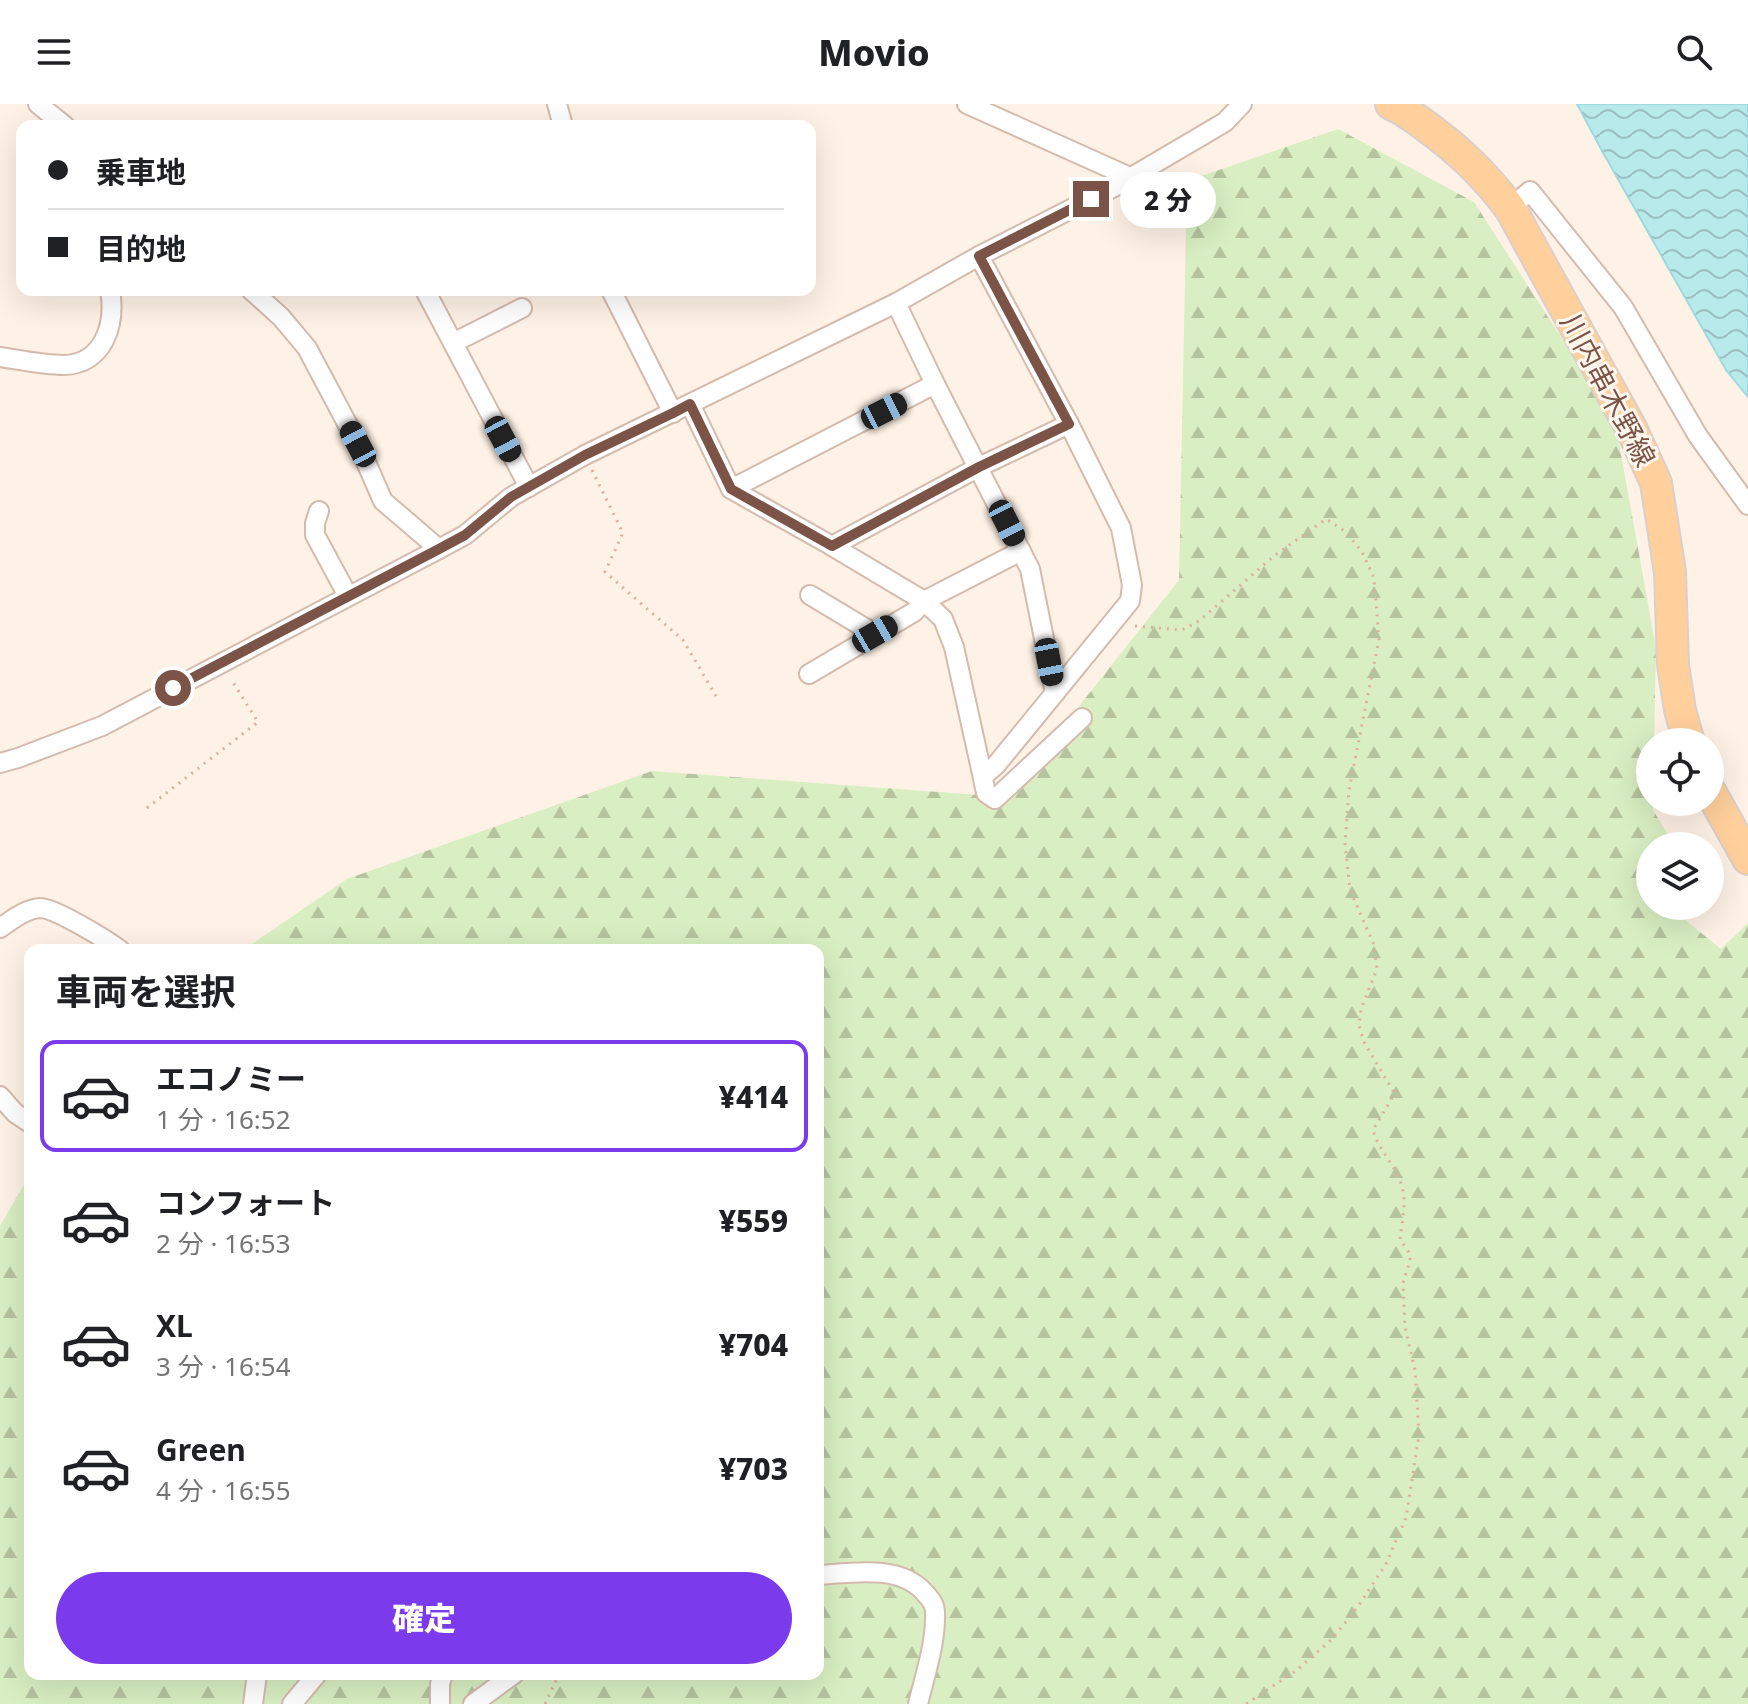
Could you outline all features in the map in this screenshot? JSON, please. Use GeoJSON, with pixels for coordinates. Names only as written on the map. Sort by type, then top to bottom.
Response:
{"type":"FeatureCollection","features":[{"type":"Feature","properties":{"kind":"main road","name":"川内串木野線"},"geometry":{"type":"LineString","coordinates":[[1391,104],[1450,144],[1487,178],[1510,208],[1632,430],[1656,483],[1670,572],[1673,665],[1685,728]]}},
{"type":"Feature","properties":{"kind":"main road"},"geometry":{"type":"LineString","coordinates":[[1724,816],[1748,859]]}},
{"type":"Feature","properties":{"kind":"street"},"geometry":{"type":"LineString","coordinates":[[967,104],[1132,178]]}},
{"type":"Feature","properties":{"kind":"street"},"geometry":{"type":"LineString","coordinates":[[0,763],[102,726],[439,549],[465,535],[511,497],[585,455],[896,303],[979,256],[1132,178],[1225,122],[1242,104]]}},
{"type":"Feature","properties":{"kind":"street"},"geometry":{"type":"LineString","coordinates":[[42,105],[58,120]]}},
{"type":"Feature","properties":{"kind":"street"},"geometry":{"type":"LineString","coordinates":[[1510,208],[1530,191],[1623,307],[1698,436],[1748,505]]}},
{"type":"Feature","properties":{"kind":"street"},"geometry":{"type":"LineString","coordinates":[[979,256],[1121,528],[1132,585],[1130,601],[996,765],[988,772],[981,769]]}},
{"type":"Feature","properties":{"kind":"street"},"geometry":{"type":"LineString","coordinates":[[0,357],[64,365],[86,360],[104,344],[111,320],[110,296]]}},
{"type":"Feature","properties":{"kind":"street"},"geometry":{"type":"LineString","coordinates":[[258,296],[281,317],[307,348],[358,444],[383,501],[439,549]]}},
{"type":"Feature","properties":{"kind":"street"},"geometry":{"type":"LineString","coordinates":[[428,296],[529,487]]}},
{"type":"Feature","properties":{"kind":"street"},"geometry":{"type":"LineString","coordinates":[[615,296],[731,489],[924,601],[943,619],[954,647],[986,793],[995,799],[1082,718]]}},
{"type":"Feature","properties":{"kind":"street"},"geometry":{"type":"LineString","coordinates":[[896,303],[1030,569],[1055,693]]}},
{"type":"Feature","properties":{"kind":"street"},"geometry":{"type":"LineString","coordinates":[[453,343],[522,308]]}},
{"type":"Feature","properties":{"kind":"street"},"geometry":{"type":"LineString","coordinates":[[731,489],[935,384]]}},
{"type":"Feature","properties":{"kind":"street"},"geometry":{"type":"LineString","coordinates":[[832,546],[979,467],[1069,424]]}},
{"type":"Feature","properties":{"kind":"street"},"geometry":{"type":"LineString","coordinates":[[319,511],[315,535],[348,596]]}},
{"type":"Feature","properties":{"kind":"street"},"geometry":{"type":"LineString","coordinates":[[809,674],[914,612],[924,601],[1021,551]]}},
{"type":"Feature","properties":{"kind":"street"},"geometry":{"type":"LineString","coordinates":[[810,595],[875,634]]}},
{"type":"Feature","properties":{"kind":"street"},"geometry":{"type":"LineString","coordinates":[[0,928],[26,911],[44,908],[101,935],[112,944]]}},
{"type":"Feature","properties":{"kind":"street"},"geometry":{"type":"LineString","coordinates":[[0,1096],[24,1119]]}},
{"type":"Feature","properties":{"kind":"street"},"geometry":{"type":"LineString","coordinates":[[824,1575],[866,1572],[898,1576],[918,1585],[933,1602],[935,1613],[931,1650],[918,1704]]}},
{"type":"Feature","properties":{"kind":"street"},"geometry":{"type":"LineString","coordinates":[[253,1704],[256,1680]]}},
{"type":"Feature","properties":{"kind":"street"},"geometry":{"type":"LineString","coordinates":[[292,1704],[312,1680]]}},
{"type":"Feature","properties":{"kind":"street"},"geometry":{"type":"LineString","coordinates":[[440,1704],[441,1680]]}},
{"type":"Feature","properties":{"kind":"street"},"geometry":{"type":"LineString","coordinates":[[473,1704],[506,1680]]}},
{"type":"Feature","properties":{"kind":"path"},"geometry":{"type":"LineString","coordinates":[[585,455],[623,533],[605,572],[683,640],[716,696]]}},
{"type":"Feature","properties":{"kind":"path"},"geometry":{"type":"LineString","coordinates":[[1111,624],[1182,630],[1199,621],[1274,556],[1326,519],[1346,532],[1362,552],[1374,578],[1379,639],[1349,790],[1345,843],[1350,890],[1374,945],[1377,969],[1361,1009],[1359,1026],[1364,1042],[1393,1091],[1373,1130],[1377,1143],[1401,1182],[1404,1205],[1400,1239],[1410,1254],[1403,1283],[1405,1327],[1415,1370],[1419,1435],[1406,1518],[1386,1564],[1332,1639],[1297,1670],[1246,1704]]}},
{"type":"Feature","properties":{"kind":"path"},"geometry":{"type":"LineString","coordinates":[[147,808],[258,722],[220,663]]}},
{"type":"Feature","properties":{"kind":"path"},"geometry":{"type":"LineString","coordinates":[[545,1704],[556,1680]]}},
{"type":"Feature","properties":{"kind":"green space"},"geometry":{"type":"Polygon","coordinates":[[[1338,129],[1474,202],[1615,421],[1656,648],[1654,728],[1636,728],[1636,816],[1657,816],[1666,832],[1636,832],[1636,920],[1685,920],[1721,949],[1748,923],[1748,1704],[0,1704],[0,1226],[24,1184],[24,1680],[824,1680],[824,944],[252,944],[347,879],[652,771],[1007,797],[1179,580],[1187,181],[1338,129]]]}},
{"type":"Feature","properties":{"kind":"water"},"geometry":{"type":"Polygon","coordinates":[[[1577,104],[1748,104],[1748,397],[1726,370],[1577,104]]]}},
{"type":"Feature","properties":{"kind":"route"},"geometry":{"type":"LineString","coordinates":[[173,688],[465,535],[511,497],[585,455],[690,404],[731,489],[832,546],[979,467],[1069,424],[979,256],[1091,199]]}}]}
